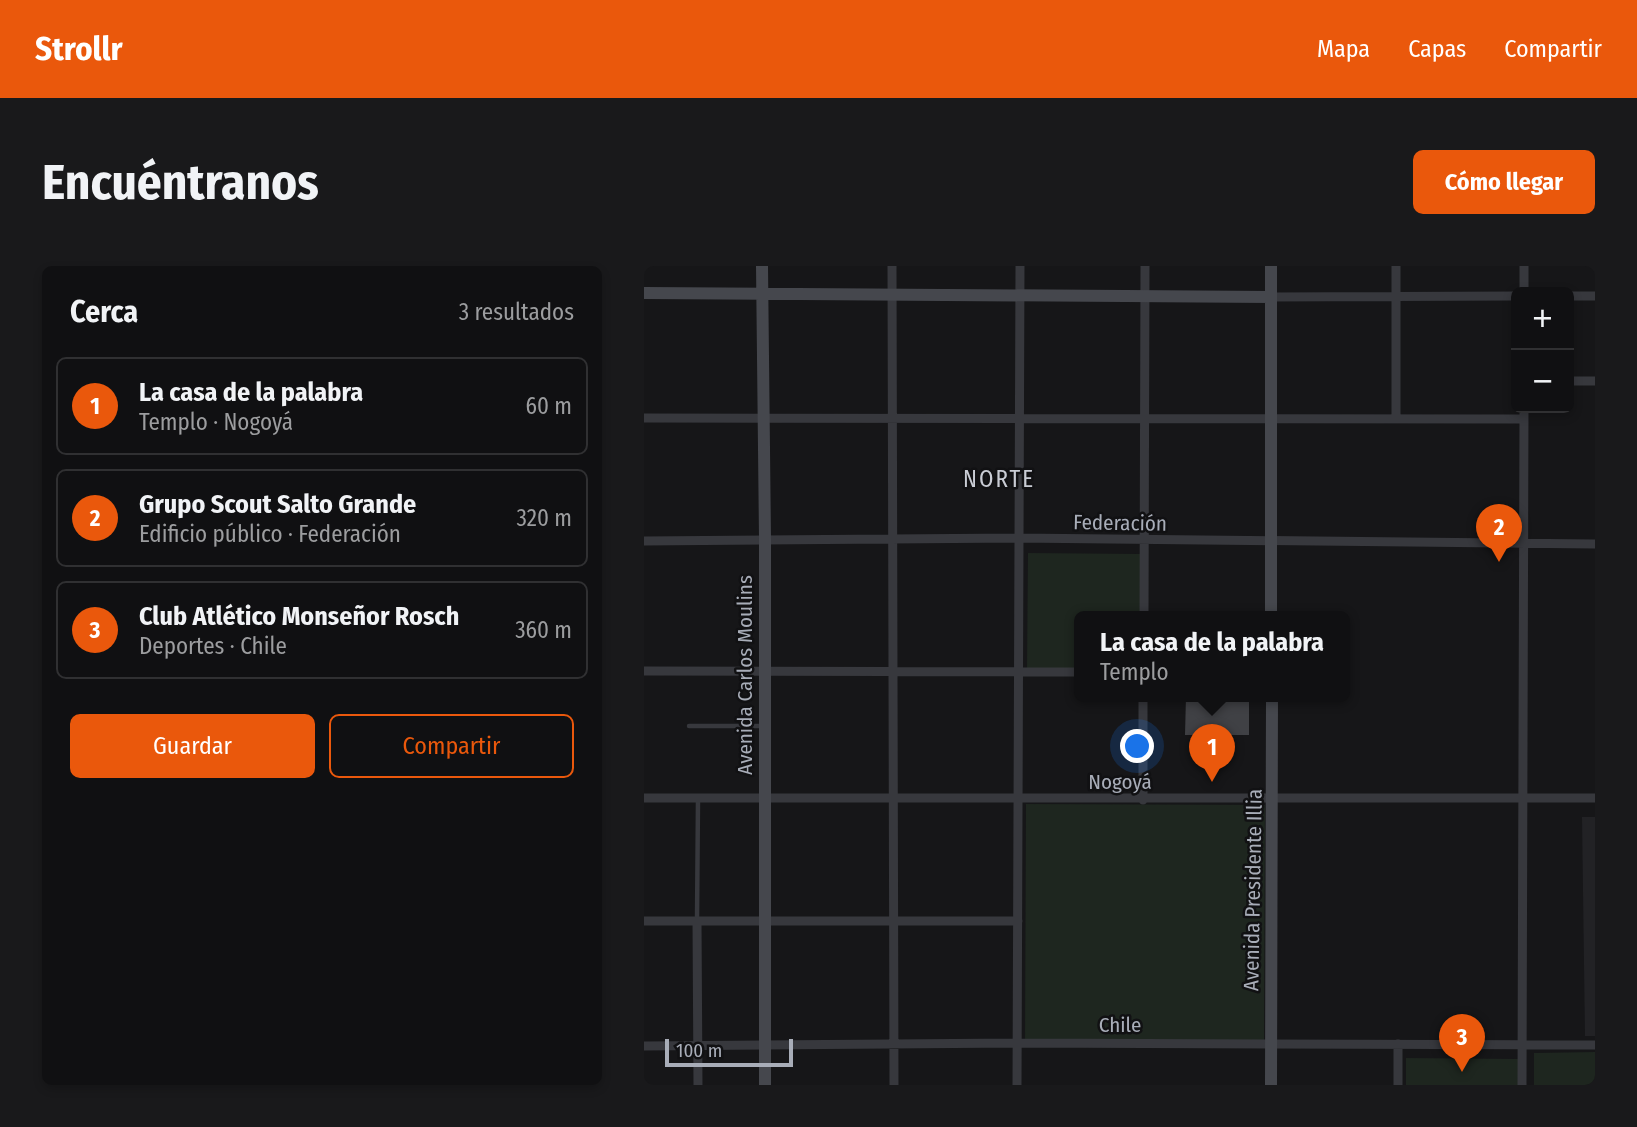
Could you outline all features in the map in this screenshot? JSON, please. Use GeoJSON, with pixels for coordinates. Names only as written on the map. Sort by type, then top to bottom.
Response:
{"type":"FeatureCollection","features":[{"type":"Feature","properties":{"kind":"street","name":"Avenida Carlos Moulins"},"geometry":{"type":"LineString","coordinates":[[762,266],[765,1085]]}},
{"type":"Feature","properties":{"kind":"street"},"geometry":{"type":"LineString","coordinates":[[892,266],[894,1085]]}},
{"type":"Feature","properties":{"kind":"street"},"geometry":{"type":"LineString","coordinates":[[1017,1085],[1020,266]]}},
{"type":"Feature","properties":{"kind":"street"},"geometry":{"type":"LineString","coordinates":[[1144,611],[1145,266]]}},
{"type":"Feature","properties":{"kind":"street"},"geometry":{"type":"LineString","coordinates":[[1271,266],[1271,611]]}},
{"type":"Feature","properties":{"kind":"street"},"geometry":{"type":"LineString","coordinates":[[1396,266],[1396,419]]}},
{"type":"Feature","properties":{"kind":"street"},"geometry":{"type":"LineString","coordinates":[[1524,266],[1524,287]]}},
{"type":"Feature","properties":{"kind":"street"},"geometry":{"type":"LineString","coordinates":[[644,293],[1020,297],[1511,296]]}},
{"type":"Feature","properties":{"kind":"street"},"geometry":{"type":"LineString","coordinates":[[1574,296],[1595,296]]}},
{"type":"Feature","properties":{"kind":"street"},"geometry":{"type":"LineString","coordinates":[[1574,381],[1595,381]]}},
{"type":"Feature","properties":{"kind":"street"},"geometry":{"type":"LineString","coordinates":[[1522,1085],[1524,413]]}},
{"type":"Feature","properties":{"kind":"street"},"geometry":{"type":"LineString","coordinates":[[644,418],[1524,419]]}},
{"type":"Feature","properties":{"kind":"street","name":"Federación"},"geometry":{"type":"LineString","coordinates":[[644,541],[1018,538],[1595,544]]}},
{"type":"Feature","properties":{"kind":"street"},"geometry":{"type":"LineString","coordinates":[[644,671],[1074,672]]}},
{"type":"Feature","properties":{"kind":"street"},"geometry":{"type":"LineString","coordinates":[[1143,702],[1143,800]]}},
{"type":"Feature","properties":{"kind":"street","name":"Avenida Presidente Illia"},"geometry":{"type":"LineString","coordinates":[[1270,1085],[1272,702]]}},
{"type":"Feature","properties":{"kind":"street","name":"Nogoyá"},"geometry":{"type":"LineString","coordinates":[[644,798],[1595,798]]}},
{"type":"Feature","properties":{"kind":"street"},"geometry":{"type":"LineString","coordinates":[[644,921],[1018,920]]}},
{"type":"Feature","properties":{"kind":"street"},"geometry":{"type":"LineString","coordinates":[[697,921],[698,1085]]}},
{"type":"Feature","properties":{"kind":"street","name":"Chile"},"geometry":{"type":"LineString","coordinates":[[644,1046],[894,1043],[1595,1045]]}},
{"type":"Feature","properties":{"kind":"street"},"geometry":{"type":"LineString","coordinates":[[1398,1044],[1398,1085]]}},
{"type":"Feature","properties":{"kind":"lane"},"geometry":{"type":"LineString","coordinates":[[689,726],[764,726]]}},
{"type":"Feature","properties":{"kind":"lane"},"geometry":{"type":"LineString","coordinates":[[697,921],[698,798]]}},
{"type":"Feature","properties":{"kind":"shaded area"},"geometry":{"type":"Polygon","coordinates":[[[1028,553],[1141,554],[1140,611],[1074,611],[1074,669],[1027,668],[1028,553]]]}},
{"type":"Feature","properties":{"kind":"shaded area"},"geometry":{"type":"Polygon","coordinates":[[[1026,804],[1265,805],[1264,1045],[1025,1044],[1026,804]]]}},
{"type":"Feature","properties":{"kind":"shaded area"},"geometry":{"type":"Polygon","coordinates":[[[1582,817],[1595,817],[1595,1036],[1585,1036],[1582,817]]]}},
{"type":"Feature","properties":{"kind":"shaded area"},"geometry":{"type":"Polygon","coordinates":[[[1595,1052],[1595,1085],[1534,1085],[1534,1053],[1595,1052]]]}},
{"type":"Feature","properties":{"kind":"shaded area"},"geometry":{"type":"Polygon","coordinates":[[[1406,1058],[1519,1059],[1519,1085],[1406,1085],[1406,1058]]]}},
{"type":"Feature","properties":{"kind":"building"},"geometry":{"type":"Polygon","coordinates":[[[1186,702],[1249,702],[1249,735],[1185,735],[1186,702]]]}},
{"type":"Feature","properties":{"kind":"place","name":"Grupo Scout Salto Grande"},"geometry":{"type":"Point","coordinates":[1499,562]}},
{"type":"Feature","properties":{"kind":"place","name":"La casa de la palabra"},"geometry":{"type":"Point","coordinates":[1212,782]}},
{"type":"Feature","properties":{"kind":"place","name":"Club Atlético Monseñor Rosch"},"geometry":{"type":"Point","coordinates":[1462,1072]}},
{"type":"Feature","properties":{"kind":"district","name":"NORTE"},"geometry":{"type":"Point","coordinates":[999,479]}}]}
